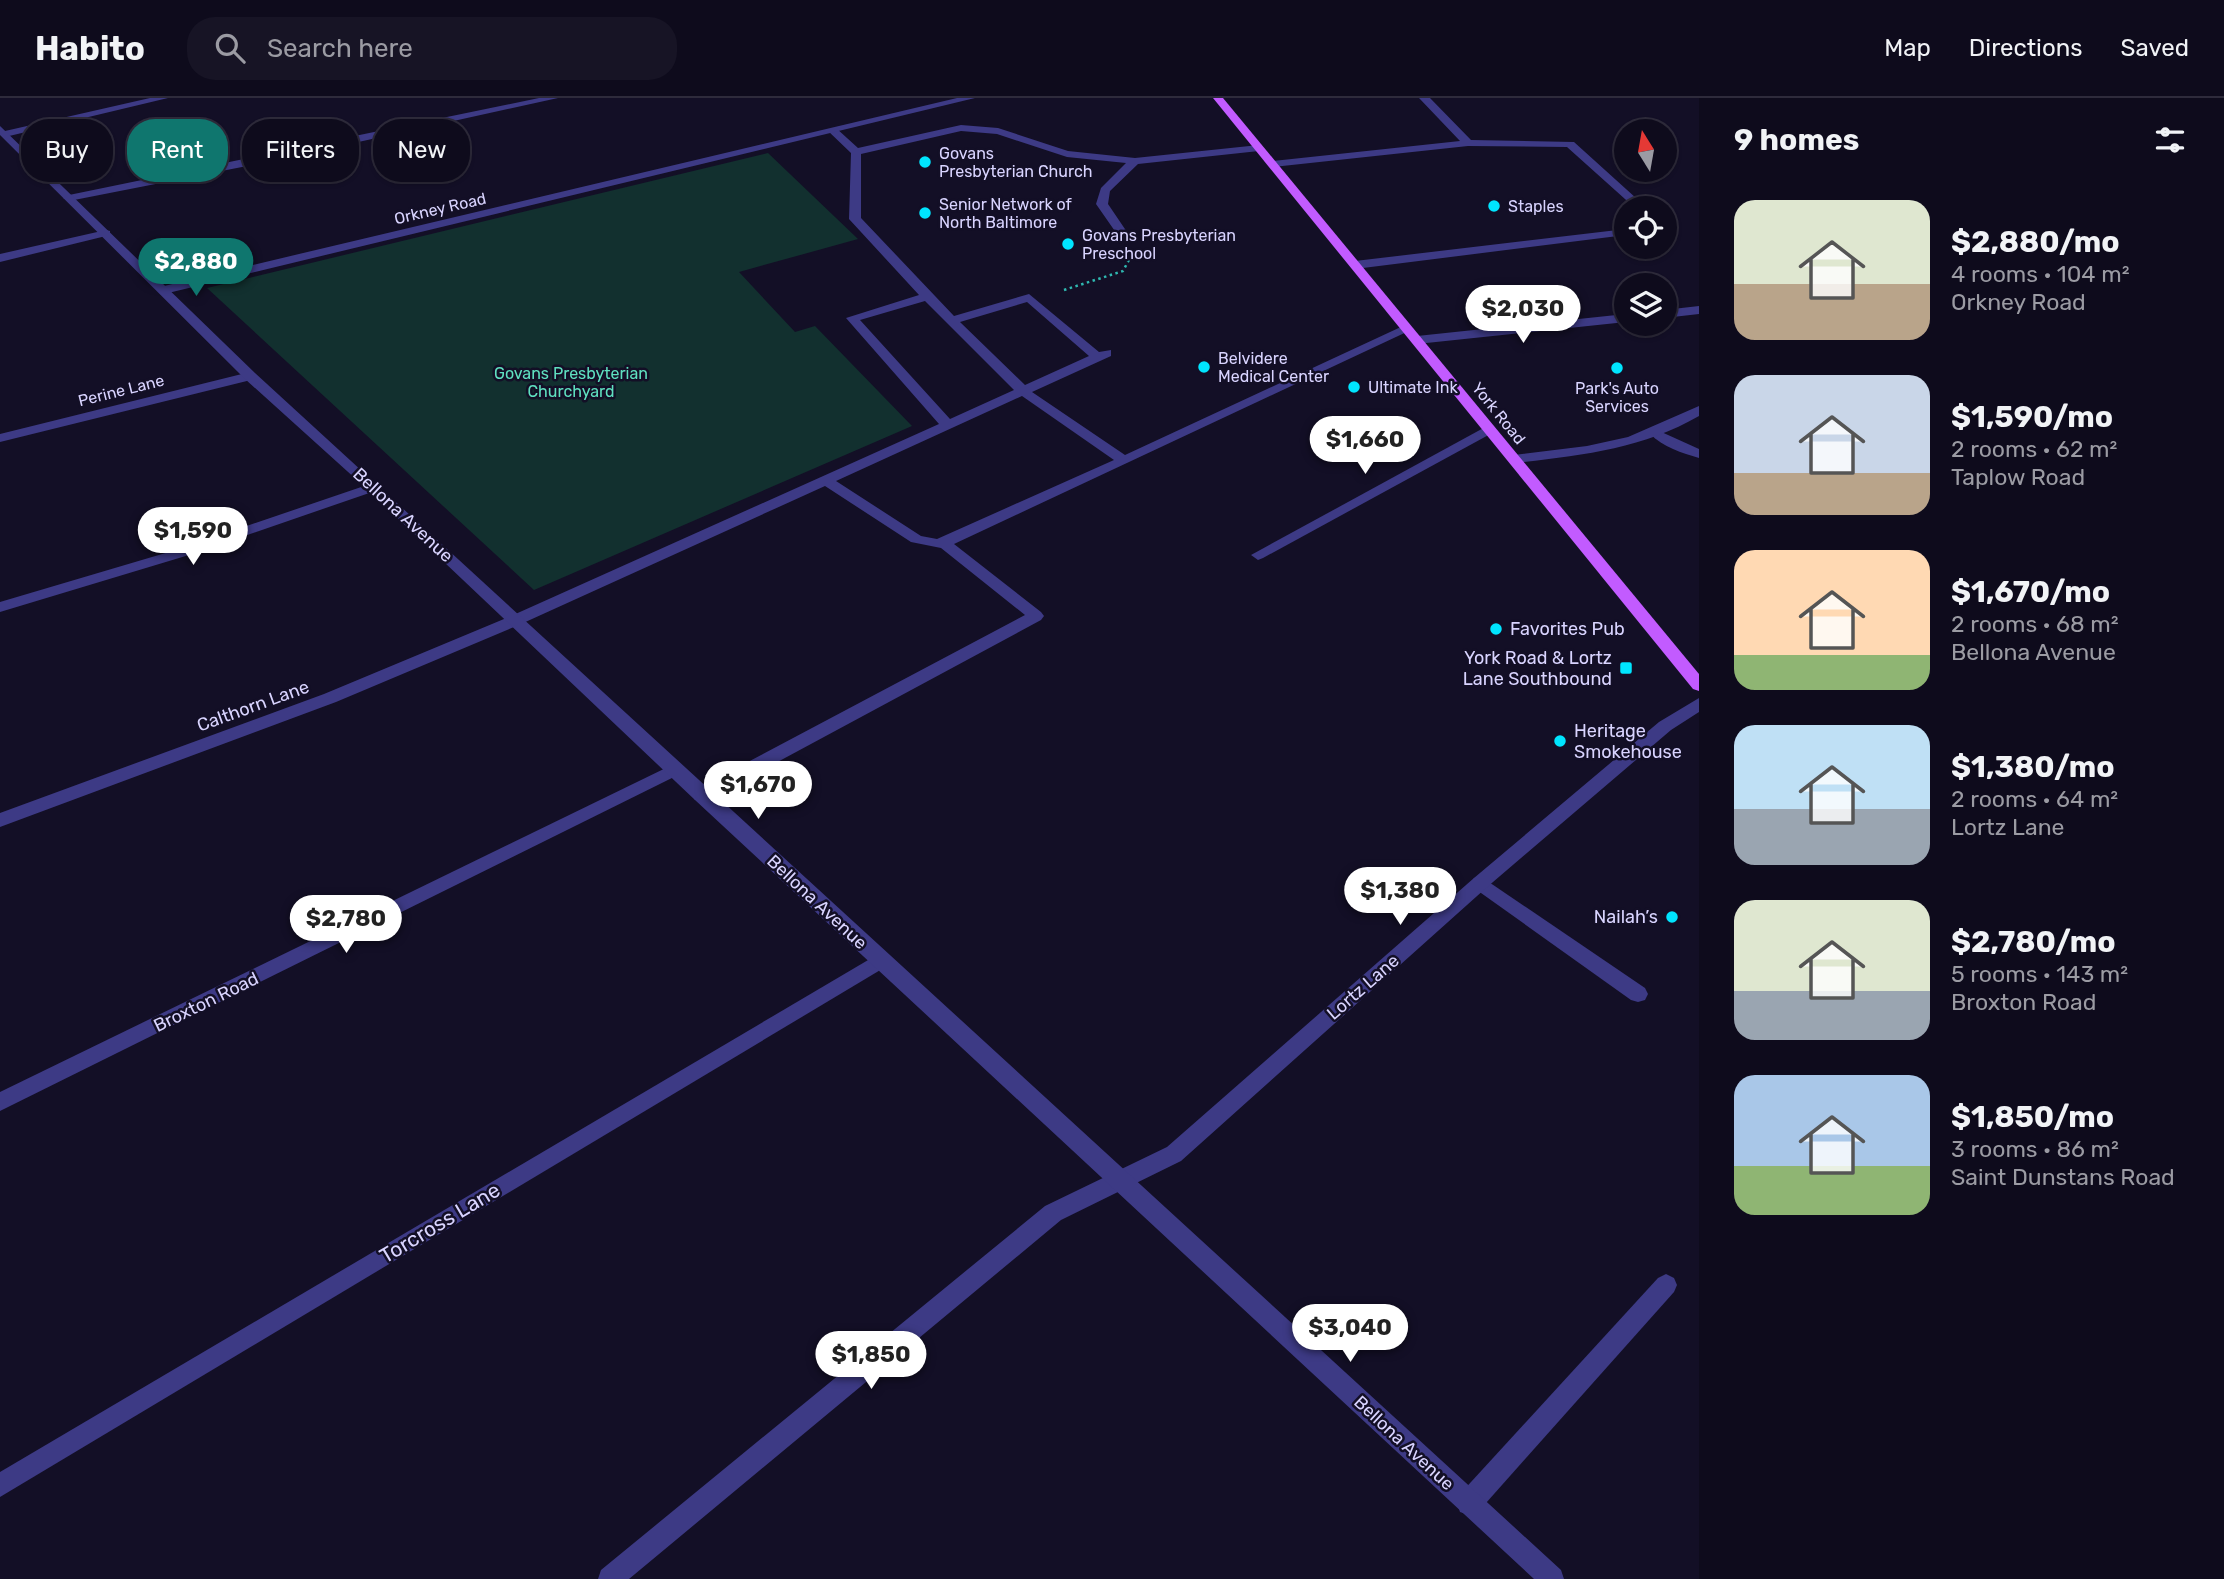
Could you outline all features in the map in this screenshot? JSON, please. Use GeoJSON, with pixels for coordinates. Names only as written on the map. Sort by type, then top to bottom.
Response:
{"type":"FeatureCollection","features":[{"type":"Feature","properties":{"kind":"main road","name":"York Road"},"geometry":{"type":"LineString","coordinates":[[1218,98],[1699,685]]}},
{"type":"Feature","properties":{"kind":"street"},"geometry":{"type":"LineString","coordinates":[[3,132],[163,98]]}},
{"type":"Feature","properties":{"kind":"street"},"geometry":{"type":"LineString","coordinates":[[69,198],[553,98]]}},
{"type":"Feature","properties":{"kind":"street","name":"Orkney Road"},"geometry":{"type":"LineString","coordinates":[[164,290],[970,98]]}},
{"type":"Feature","properties":{"kind":"street"},"geometry":{"type":"LineString","coordinates":[[1424,98],[1468,143]]}},
{"type":"Feature","properties":{"kind":"street"},"geometry":{"type":"LineString","coordinates":[[856,152],[945,131],[979,128],[998,131],[1056,152],[1135,161],[1259,148]]}},
{"type":"Feature","properties":{"kind":"street"},"geometry":{"type":"LineString","coordinates":[[832,130],[856,152],[855,219],[927,296],[1023,391],[1122,460]]}},
{"type":"Feature","properties":{"kind":"street","name":"Bellona Avenue"},"geometry":{"type":"LineString","coordinates":[[3,132],[250,376],[373,487],[1118,1181],[1552,1579]]}},
{"type":"Feature","properties":{"kind":"street"},"geometry":{"type":"LineString","coordinates":[[1273,164],[1468,143],[1570,144],[1628,196]]}},
{"type":"Feature","properties":{"kind":"street"},"geometry":{"type":"LineString","coordinates":[[1123,235],[1102,204],[1104,190],[1135,161]]}},
{"type":"Feature","properties":{"kind":"street"},"geometry":{"type":"LineString","coordinates":[[0,258],[106,233]]}},
{"type":"Feature","properties":{"kind":"street"},"geometry":{"type":"LineString","coordinates":[[1355,265],[1614,233]]}},
{"type":"Feature","properties":{"kind":"street"},"geometry":{"type":"LineString","coordinates":[[927,296],[852,318],[948,425]]}},
{"type":"Feature","properties":{"kind":"street","name":"Calthorn Lane"},"geometry":{"type":"LineString","coordinates":[[0,820],[330,698],[516,620],[1102,355],[1029,298],[951,320]]}},
{"type":"Feature","properties":{"kind":"street"},"geometry":{"type":"LineString","coordinates":[[1677,313],[1699,310]]}},
{"type":"Feature","properties":{"kind":"street"},"geometry":{"type":"LineString","coordinates":[[826,480],[916,539],[937,544],[1412,334],[1614,319]]}},
{"type":"Feature","properties":{"kind":"street","name":"Perine Lane"},"geometry":{"type":"LineString","coordinates":[[0,438],[250,376]]}},
{"type":"Feature","properties":{"kind":"street"},"geometry":{"type":"LineString","coordinates":[[1514,459],[1607,448],[1657,434],[1699,410]]}},
{"type":"Feature","properties":{"kind":"street"},"geometry":{"type":"LineString","coordinates":[[1258,555],[1489,429]]}},
{"type":"Feature","properties":{"kind":"street"},"geometry":{"type":"LineString","coordinates":[[1657,434],[1672,444],[1699,454]]}},
{"type":"Feature","properties":{"kind":"street"},"geometry":{"type":"LineString","coordinates":[[0,607],[184,552],[373,487]]}},
{"type":"Feature","properties":{"kind":"street"},"geometry":{"type":"LineString","coordinates":[[701,795],[1036,616],[943,542]]}},
{"type":"Feature","properties":{"kind":"street","name":"Lortz Lane"},"geometry":{"type":"LineString","coordinates":[[610,1579],[1053,1213],[1174,1154],[1480,884],[1665,726],[1699,704]]}},
{"type":"Feature","properties":{"kind":"street","name":"Broxton Road"},"geometry":{"type":"LineString","coordinates":[[0,1102],[674,770]]}},
{"type":"Feature","properties":{"kind":"street"},"geometry":{"type":"LineString","coordinates":[[1480,884],[1638,994]]}},
{"type":"Feature","properties":{"kind":"street","name":"Torcross Lane"},"geometry":{"type":"LineString","coordinates":[[0,1485],[880,961]]}},
{"type":"Feature","properties":{"kind":"street"},"geometry":{"type":"LineString","coordinates":[[1469,1503],[1666,1285]]}},
{"type":"Feature","properties":{"kind":"path"},"geometry":{"type":"LineString","coordinates":[[1064,290],[1123,271],[1131,255],[1123,235]]}},
{"type":"Feature","properties":{"kind":"green space","name":"Govans Presbyterian Churchyard"},"geometry":{"type":"Polygon","coordinates":[[[768,153],[858,239],[739,272],[795,332],[815,326],[912,426],[534,590],[207,288],[768,153]]]}},
{"type":"Feature","properties":{"kind":"place","name":"Govans Presbyterian Church"},"geometry":{"type":"Point","coordinates":[925,162]}},
{"type":"Feature","properties":{"kind":"place","name":"Staples"},"geometry":{"type":"Point","coordinates":[1494,206]}},
{"type":"Feature","properties":{"kind":"place","name":"Senior Network of North Baltimore"},"geometry":{"type":"Point","coordinates":[925,213]}},
{"type":"Feature","properties":{"kind":"place","name":"Govans Presbyterian Preschool"},"geometry":{"type":"Point","coordinates":[1068,244]}},
{"type":"Feature","properties":{"kind":"place","name":"Belvidere Medical Center"},"geometry":{"type":"Point","coordinates":[1204,367]}},
{"type":"Feature","properties":{"kind":"place","name":"Park's Auto Services"},"geometry":{"type":"Point","coordinates":[1617,368]}},
{"type":"Feature","properties":{"kind":"place","name":"Ultimate Ink"},"geometry":{"type":"Point","coordinates":[1354,387]}},
{"type":"Feature","properties":{"kind":"place","name":"Favorites Pub"},"geometry":{"type":"Point","coordinates":[1496,629]}},
{"type":"Feature","properties":{"kind":"place","name":"York Road & Lortz Lane Southbound"},"geometry":{"type":"Point","coordinates":[1626,668]}},
{"type":"Feature","properties":{"kind":"place","name":"Heritage Smokehouse"},"geometry":{"type":"Point","coordinates":[1560,741]}},
{"type":"Feature","properties":{"kind":"place","name":"Nailah’s"},"geometry":{"type":"Point","coordinates":[1672,917]}}]}
